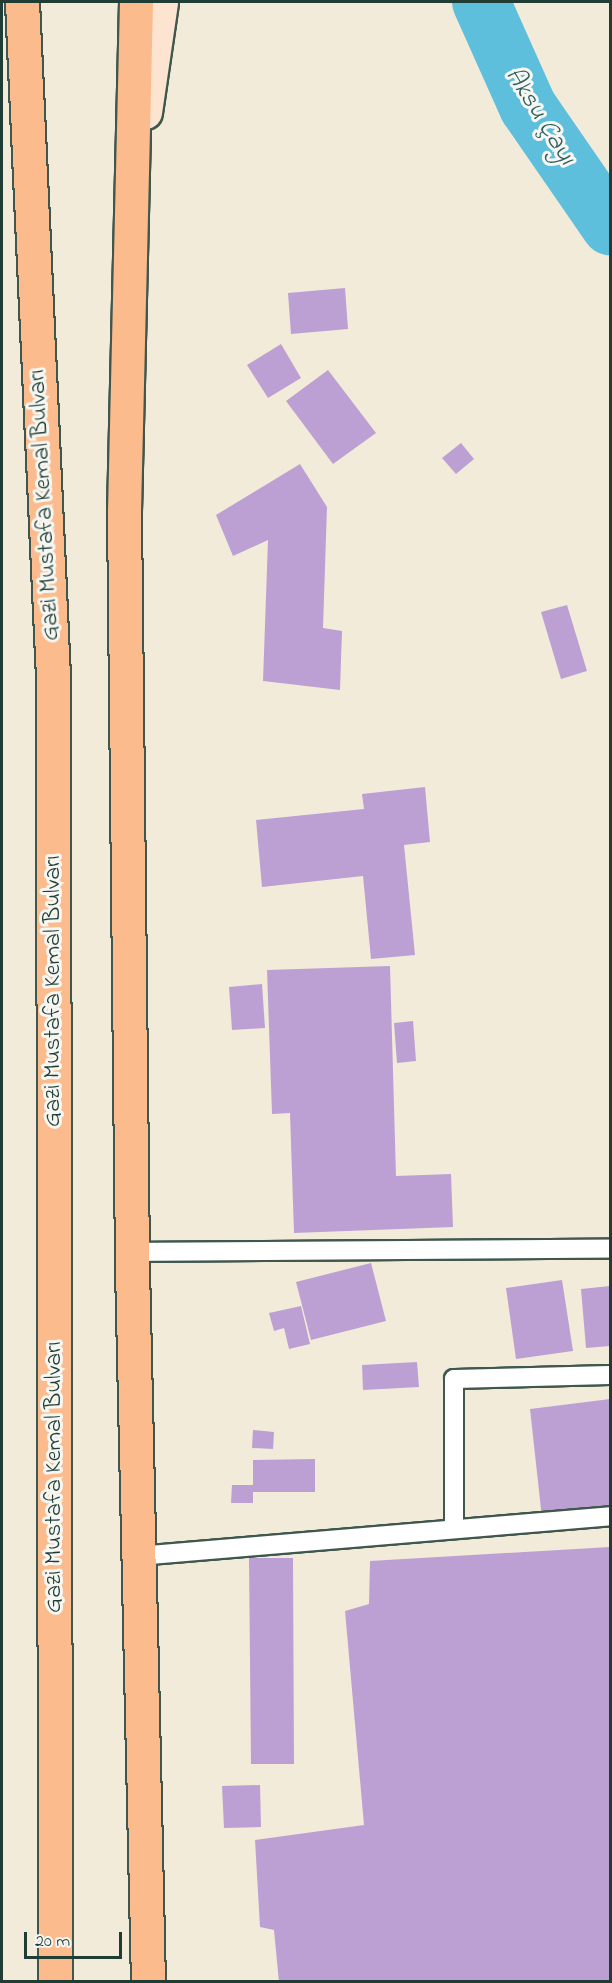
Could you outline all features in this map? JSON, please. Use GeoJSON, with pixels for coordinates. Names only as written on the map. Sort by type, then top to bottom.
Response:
{"type":"FeatureCollection","features":[{"type":"Feature","properties":{"kind":"highway","name":"Gazi Mustafa Kemal Bulvarı"},"geometry":{"type":"LineString","coordinates":[[22,2],[53,678],[55,1982]]}},
{"type":"Feature","properties":{"kind":"highway"},"geometry":{"type":"LineString","coordinates":[[136,2],[129,220],[124,511],[132,1252],[148,1982]]}},
{"type":"Feature","properties":{"kind":"street"},"geometry":{"type":"LineString","coordinates":[[129,220],[161,2]]}},
{"type":"Feature","properties":{"kind":"lane"},"geometry":{"type":"LineString","coordinates":[[132,1252],[610,1249]]}},
{"type":"Feature","properties":{"kind":"lane"},"geometry":{"type":"LineString","coordinates":[[454,1526],[454,1378],[610,1374]]}},
{"type":"Feature","properties":{"kind":"lane"},"geometry":{"type":"LineString","coordinates":[[138,1556],[454,1526],[610,1516]]}},
{"type":"Feature","properties":{"kind":"building"},"geometry":{"type":"Polygon","coordinates":[[[345,288],[348,329],[291,334],[288,293],[345,288]]]}},
{"type":"Feature","properties":{"kind":"building"},"geometry":{"type":"Polygon","coordinates":[[[281,344],[301,378],[268,398],[247,365],[281,344]]]}},
{"type":"Feature","properties":{"kind":"building"},"geometry":{"type":"Polygon","coordinates":[[[328,370],[376,433],[333,464],[286,401],[328,370]]]}},
{"type":"Feature","properties":{"kind":"building"},"geometry":{"type":"Polygon","coordinates":[[[461,443],[474,459],[456,474],[442,458],[461,443]]]}},
{"type":"Feature","properties":{"kind":"building"},"geometry":{"type":"Polygon","coordinates":[[[300,464],[327,507],[323,628],[342,631],[340,690],[263,681],[268,540],[233,556],[216,515],[300,464]]]}},
{"type":"Feature","properties":{"kind":"building"},"geometry":{"type":"Polygon","coordinates":[[[567,605],[587,671],[561,679],[541,612],[567,605]]]}},
{"type":"Feature","properties":{"kind":"building"},"geometry":{"type":"Polygon","coordinates":[[[425,787],[430,842],[404,845],[415,955],[371,959],[363,876],[262,887],[256,820],[364,809],[362,794],[425,787]]]}},
{"type":"Feature","properties":{"kind":"building"},"geometry":{"type":"Polygon","coordinates":[[[390,966],[396,1176],[451,1174],[453,1227],[294,1233],[290,1113],[272,1114],[267,970],[390,966]]]}},
{"type":"Feature","properties":{"kind":"building"},"geometry":{"type":"Polygon","coordinates":[[[262,984],[265,1028],[232,1030],[229,987],[262,984]]]}},
{"type":"Feature","properties":{"kind":"building"},"geometry":{"type":"Polygon","coordinates":[[[413,1021],[416,1061],[397,1063],[394,1023],[413,1021]]]}},
{"type":"Feature","properties":{"kind":"building"},"geometry":{"type":"Polygon","coordinates":[[[371,1263],[386,1321],[311,1340],[296,1282],[371,1263]]]}},
{"type":"Feature","properties":{"kind":"building"},"geometry":{"type":"Polygon","coordinates":[[[562,1280],[573,1351],[516,1359],[506,1288],[562,1280]]]}},
{"type":"Feature","properties":{"kind":"building"},"geometry":{"type":"Polygon","coordinates":[[[610,1286],[610,1346],[586,1348],[581,1289],[610,1286]]]}},
{"type":"Feature","properties":{"kind":"building"},"geometry":{"type":"Polygon","coordinates":[[[301,1306],[310,1344],[289,1349],[284,1328],[274,1331],[269,1313],[301,1306]]]}},
{"type":"Feature","properties":{"kind":"building"},"geometry":{"type":"Polygon","coordinates":[[[417,1362],[419,1387],[363,1390],[362,1365],[417,1362]]]}},
{"type":"Feature","properties":{"kind":"building"},"geometry":{"type":"Polygon","coordinates":[[[610,1399],[610,1510],[542,1518],[530,1409],[610,1399]]]}},
{"type":"Feature","properties":{"kind":"building"},"geometry":{"type":"Polygon","coordinates":[[[253,1430],[274,1432],[273,1449],[252,1448],[253,1430]]]}},
{"type":"Feature","properties":{"kind":"building"},"geometry":{"type":"Polygon","coordinates":[[[315,1459],[315,1492],[253,1492],[253,1503],[231,1503],[232,1485],[253,1485],[253,1460],[315,1459]]]}},
{"type":"Feature","properties":{"kind":"building"},"geometry":{"type":"Polygon","coordinates":[[[610,1547],[610,1982],[279,1982],[274,1930],[260,1927],[255,1840],[364,1825],[345,1611],[369,1604],[370,1561],[610,1547]]]}},
{"type":"Feature","properties":{"kind":"building"},"geometry":{"type":"Polygon","coordinates":[[[249,1558],[293,1558],[294,1764],[251,1764],[249,1558]]]}},
{"type":"Feature","properties":{"kind":"building"},"geometry":{"type":"Polygon","coordinates":[[[260,1785],[261,1827],[224,1828],[222,1786],[260,1785]]]}},
{"type":"Feature","properties":{"kind":"waterway","name":"Aksu Çayı"},"geometry":{"type":"LineString","coordinates":[[481,2],[528,107],[610,226]]}}]}
